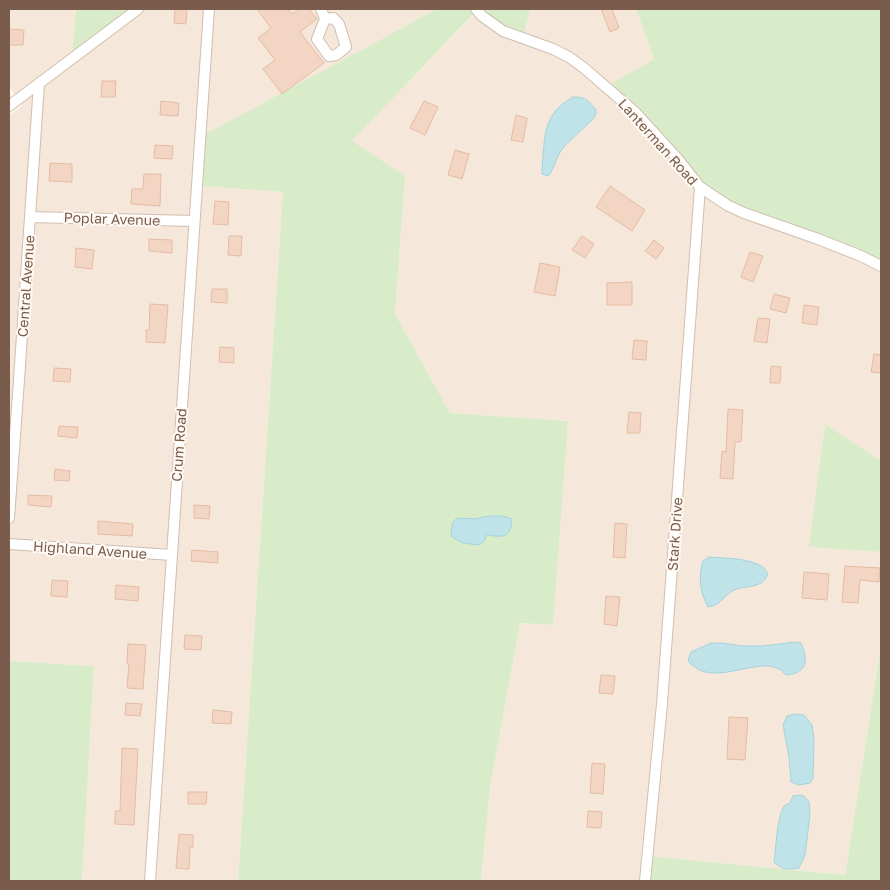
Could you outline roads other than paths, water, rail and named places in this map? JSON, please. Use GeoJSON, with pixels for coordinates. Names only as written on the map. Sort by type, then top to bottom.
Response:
{"type":"FeatureCollection","features":[{"type":"Feature","properties":{"kind":"street"},"geometry":{"type":"LineString","coordinates":[[9,106],[138,9]]}},
{"type":"Feature","properties":{"kind":"street","name":"Crum Road"},"geometry":{"type":"LineString","coordinates":[[150,881],[210,9]]}},
{"type":"Feature","properties":{"kind":"street"},"geometry":{"type":"LineString","coordinates":[[321,9],[325,19]]}},
{"type":"Feature","properties":{"kind":"street","name":"Lanterman Road"},"geometry":{"type":"LineString","coordinates":[[476,9],[482,16],[503,31],[553,49],[569,57],[584,68],[635,112],[677,158],[700,187],[744,213],[818,239],[881,266]]}},
{"type":"Feature","properties":{"kind":"street","name":"Central Avenue"},"geometry":{"type":"LineString","coordinates":[[9,518],[39,83]]}},
{"type":"Feature","properties":{"kind":"street","name":"Stark Drive"},"geometry":{"type":"LineString","coordinates":[[645,881],[662,704],[700,187]]}},
{"type":"Feature","properties":{"kind":"street","name":"Poplar Avenue"},"geometry":{"type":"LineString","coordinates":[[30,217],[194,221]]}},
{"type":"Feature","properties":{"kind":"street","name":"Highland Avenue"},"geometry":{"type":"LineString","coordinates":[[9,544],[172,555]]}},
{"type":"Feature","properties":{"kind":"water"},"geometry":{"type":"Polygon","coordinates":[[[573,97],[587,100],[596,111],[595,117],[564,147],[548,176],[542,174],[545,137],[550,119],[563,104],[573,97]]]}},
{"type":"Feature","properties":{"kind":"water"},"geometry":{"type":"Polygon","coordinates":[[[503,516],[512,519],[510,530],[506,535],[487,535],[479,545],[463,543],[452,537],[453,522],[457,518],[475,519],[503,516]]]}},
{"type":"Feature","properties":{"kind":"water"},"geometry":{"type":"Polygon","coordinates":[[[709,557],[752,562],[764,568],[768,574],[762,582],[734,590],[716,605],[708,607],[703,596],[700,578],[703,561],[709,557]]]}},
{"type":"Feature","properties":{"kind":"water"},"geometry":{"type":"Polygon","coordinates":[[[711,643],[761,646],[801,643],[804,649],[805,661],[802,669],[793,674],[786,675],[777,668],[765,666],[711,673],[699,670],[688,661],[691,652],[711,643]]]}},
{"type":"Feature","properties":{"kind":"water"},"geometry":{"type":"Polygon","coordinates":[[[804,715],[812,725],[814,739],[813,779],[810,783],[799,785],[791,782],[783,725],[787,716],[804,715]]]}},
{"type":"Feature","properties":{"kind":"water"},"geometry":{"type":"Polygon","coordinates":[[[801,795],[809,802],[810,815],[805,855],[799,868],[786,869],[774,862],[779,819],[784,807],[790,803],[793,796],[801,795]]]}}]}
